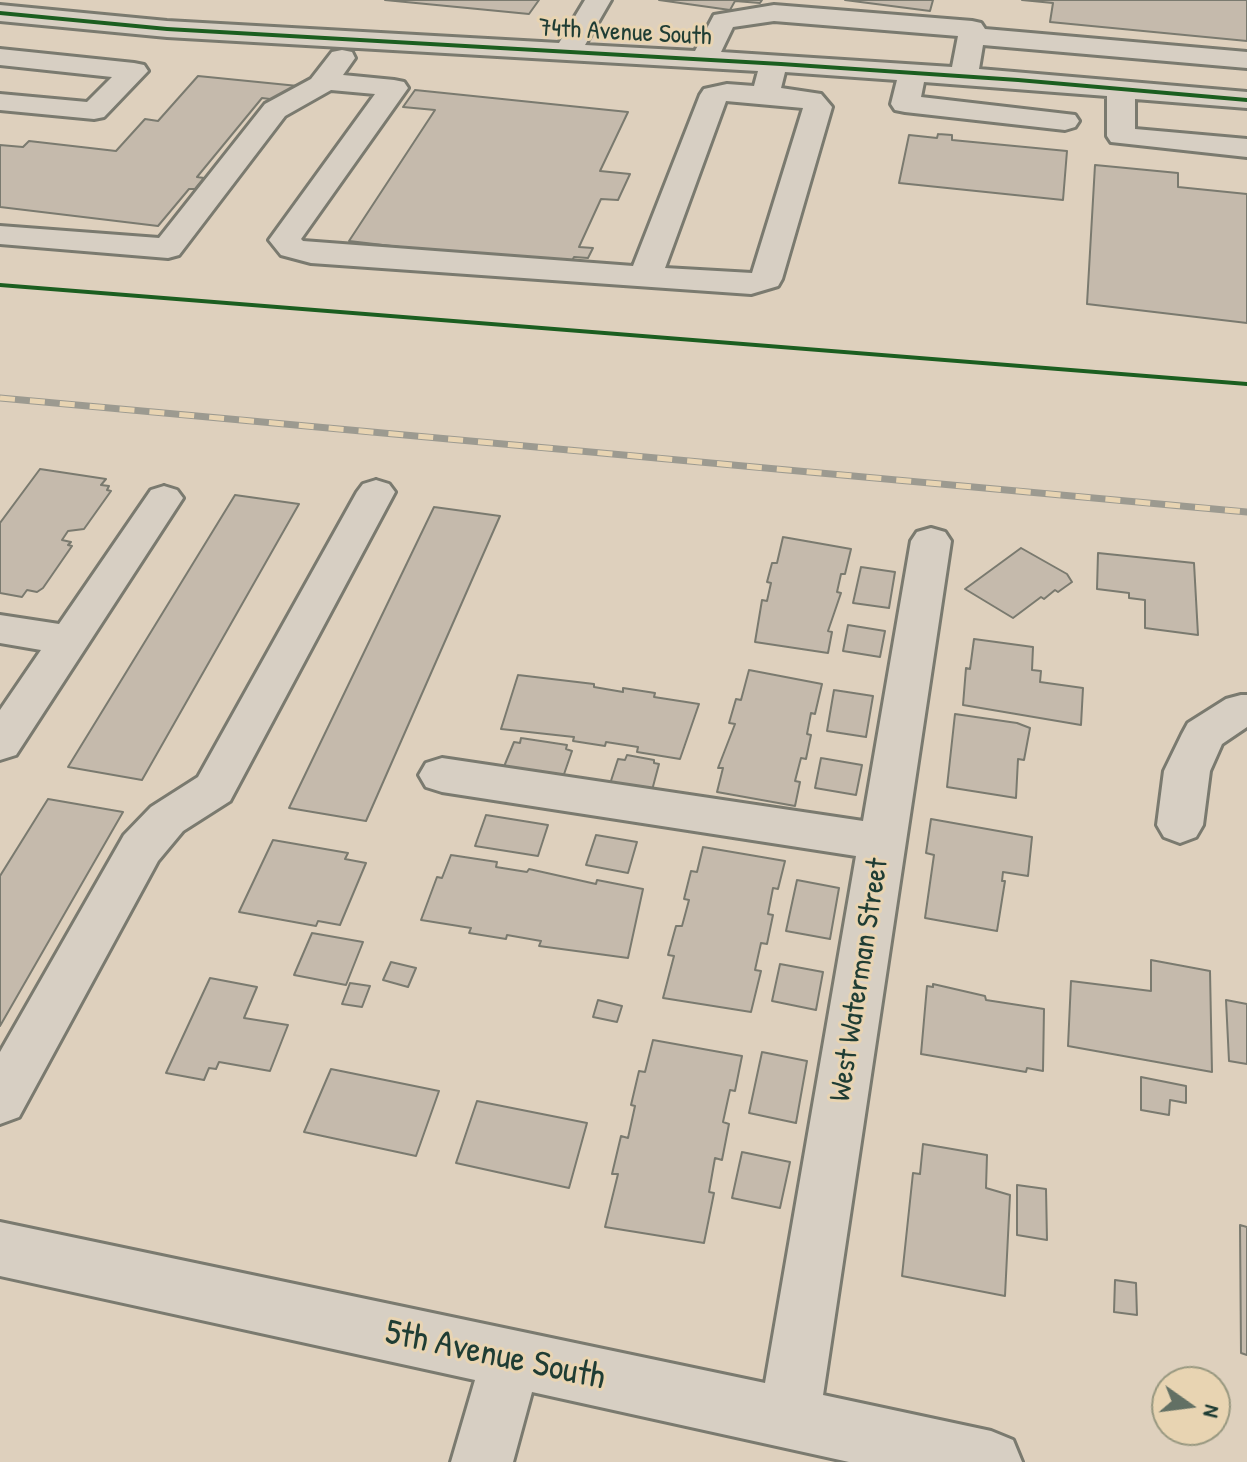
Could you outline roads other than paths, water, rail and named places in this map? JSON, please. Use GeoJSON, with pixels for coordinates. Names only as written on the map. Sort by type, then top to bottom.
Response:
{"type":"FeatureCollection","features":[{"type":"Feature","properties":{"kind":"street"},"geometry":{"type":"LineString","coordinates":[[567,52],[598,0]]}},
{"type":"Feature","properties":{"kind":"street"},"geometry":{"type":"LineString","coordinates":[[964,76],[976,0]]}},
{"type":"Feature","properties":{"kind":"street"},"geometry":{"type":"LineString","coordinates":[[305,37],[318,12]]}},
{"type":"Feature","properties":{"kind":"street"},"geometry":{"type":"LineString","coordinates":[[704,59],[723,21],[774,13],[1240,60],[1242,100]]}},
{"type":"Feature","properties":{"kind":"street","name":"74th Avenue South"},"geometry":{"type":"LineString","coordinates":[[5,18],[774,63],[1242,100]]}},
{"type":"Feature","properties":{"kind":"street"},"geometry":{"type":"LineString","coordinates":[[0,235],[168,248],[275,110],[325,81],[355,40]]}},
{"type":"Feature","properties":{"kind":"street"},"geometry":{"type":"LineString","coordinates":[[0,57],[134,71],[94,111],[0,102]]}},
{"type":"Feature","properties":{"kind":"street"},"geometry":{"type":"LineString","coordinates":[[765,95],[774,63]]}},
{"type":"Feature","properties":{"kind":"street"},"geometry":{"type":"LineString","coordinates":[[912,73],[905,104],[1065,121]]}},
{"type":"Feature","properties":{"kind":"street"},"geometry":{"type":"LineString","coordinates":[[325,81],[394,88],[285,240],[292,248],[311,253],[645,277],[751,284],[766,279],[818,107],[811,100],[727,92],[714,95],[645,277]]}},
{"type":"Feature","properties":{"kind":"street"},"geometry":{"type":"LineString","coordinates":[[1121,89],[1121,136],[1247,148]]}},
{"type":"Feature","properties":{"kind":"street"},"geometry":{"type":"LineString","coordinates":[[0,1101],[141,848],[167,819],[214,789],[376,492]]}},
{"type":"Feature","properties":{"kind":"street"},"geometry":{"type":"LineString","coordinates":[[0,744],[164,498]]}},
{"type":"Feature","properties":{"kind":"street","name":"West Waterman Street"},"geometry":{"type":"LineString","coordinates":[[789,1419],[931,541]]}},
{"type":"Feature","properties":{"kind":"street"},"geometry":{"type":"LineString","coordinates":[[0,629],[69,640]]}},
{"type":"Feature","properties":{"kind":"street"},"geometry":{"type":"LineString","coordinates":[[1180,825],[1187,771],[1204,734],[1247,710]]}},
{"type":"Feature","properties":{"kind":"street"},"geometry":{"type":"LineString","coordinates":[[442,775],[882,842]]}},
{"type":"Feature","properties":{"kind":"street","name":"5th Avenue South"},"geometry":{"type":"LineString","coordinates":[[0,1249],[991,1462]]}},
{"type":"Feature","properties":{"kind":"street"},"geometry":{"type":"LineString","coordinates":[[482,1462],[511,1359]]}},
{"type":"Feature","properties":{"kind":"railway"},"geometry":{"type":"LineString","coordinates":[[0,398],[1247,512]]}}]}
